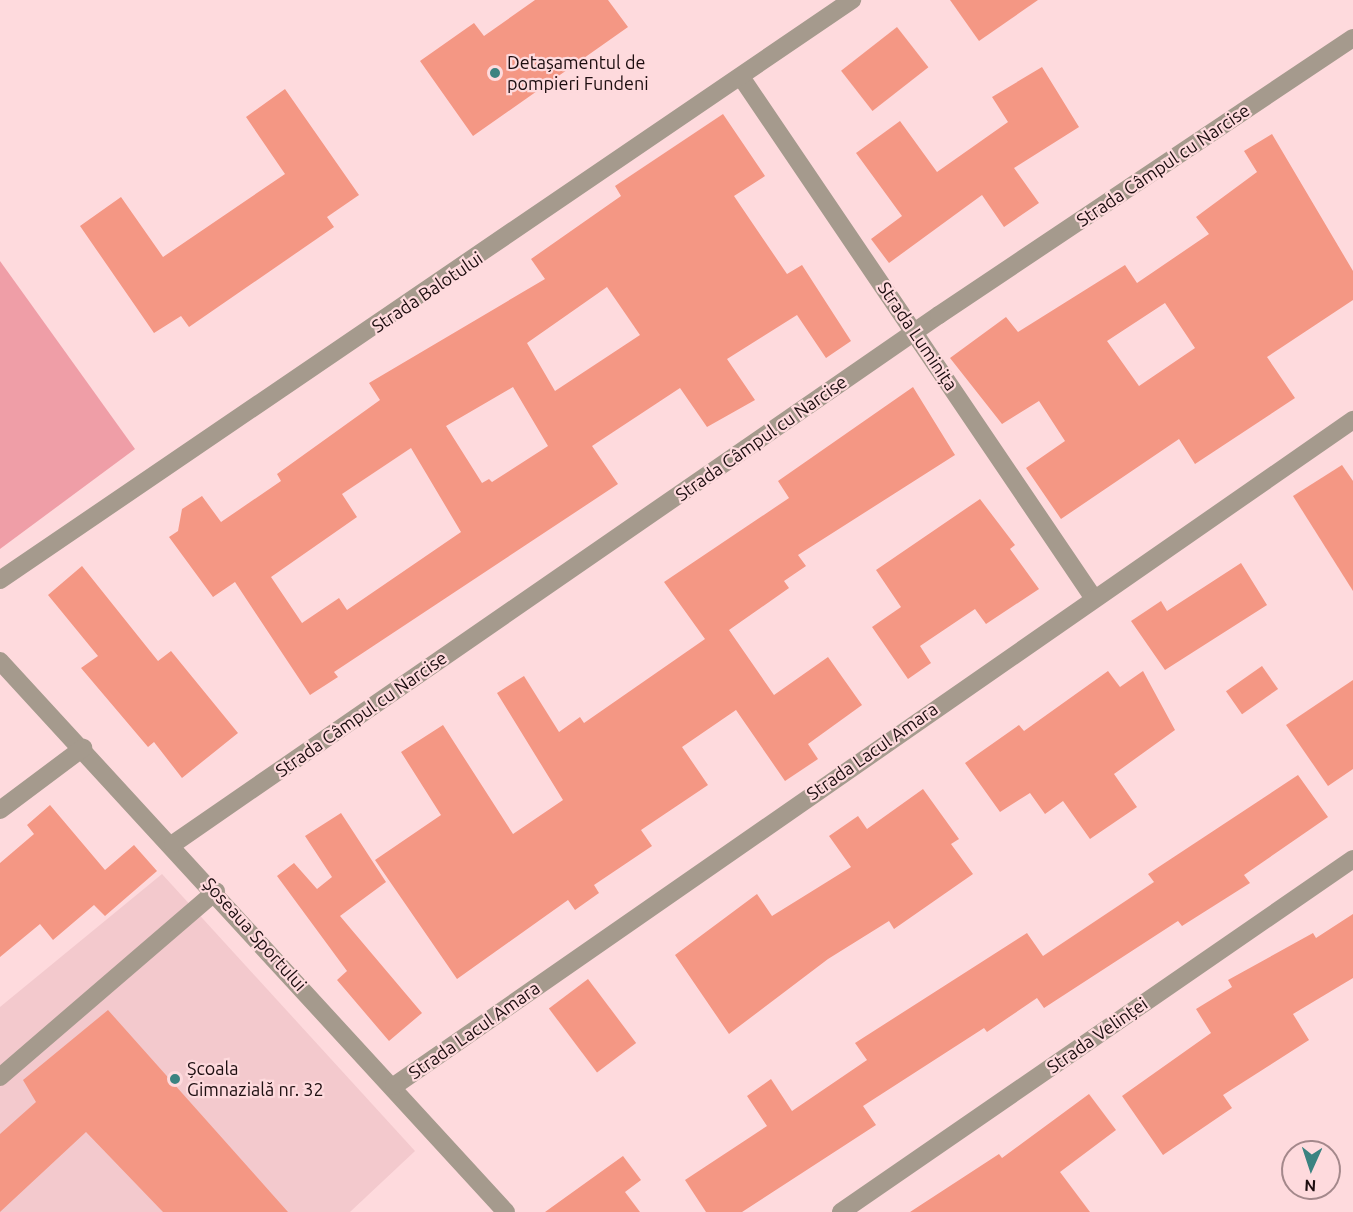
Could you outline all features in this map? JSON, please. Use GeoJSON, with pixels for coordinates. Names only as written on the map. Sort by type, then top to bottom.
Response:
{"type":"FeatureCollection","features":[{"type":"Feature","properties":{"kind":"street","name":"Strada Balotului"},"geometry":{"type":"LineString","coordinates":[[0,580],[852,0]]}},
{"type":"Feature","properties":{"kind":"street","name":"Strada Câmpul cu Narcise"},"geometry":{"type":"LineString","coordinates":[[173,844],[915,332],[1353,38]]}},
{"type":"Feature","properties":{"kind":"street","name":"Strada Luminița"},"geometry":{"type":"LineString","coordinates":[[741,77],[1093,597]]}},
{"type":"Feature","properties":{"kind":"street","name":"Strada Lacul Amara"},"geometry":{"type":"LineString","coordinates":[[394,1086],[1093,597],[1353,420]]}},
{"type":"Feature","properties":{"kind":"street","name":"Șoseaua Sportului"},"geometry":{"type":"LineString","coordinates":[[0,661],[173,844],[506,1212]]}},
{"type":"Feature","properties":{"kind":"street"},"geometry":{"type":"LineString","coordinates":[[0,810],[83,748]]}},
{"type":"Feature","properties":{"kind":"street","name":"Strada Velinței"},"geometry":{"type":"LineString","coordinates":[[842,1212],[1353,859]]}},
{"type":"Feature","properties":{"kind":"street"},"geometry":{"type":"LineString","coordinates":[[0,1077],[216,891]]}},
{"type":"Feature","properties":{"kind":"shaded area"},"geometry":{"type":"Polygon","coordinates":[[[0,261],[135,449],[0,549],[0,261]]]}},
{"type":"Feature","properties":{"kind":"shaded area","name":"Școala Gimnazială nr. 32"},"geometry":{"type":"Polygon","coordinates":[[[162,874],[415,1151],[350,1212],[0,1212],[0,1007],[162,874]]]}},
{"type":"Feature","properties":{"kind":"building","name":"Detașamentul de pompieri Fundeni"},"geometry":{"type":"Polygon","coordinates":[[[535,0],[608,0],[628,27],[473,136],[420,61],[474,23],[484,36],[535,0]]]}},
{"type":"Feature","properties":{"kind":"building"},"geometry":{"type":"Polygon","coordinates":[[[950,0],[1038,0],[979,41],[950,0]]]}},
{"type":"Feature","properties":{"kind":"building"},"geometry":{"type":"Polygon","coordinates":[[[897,27],[928,67],[872,111],[841,71],[897,27]]]}},
{"type":"Feature","properties":{"kind":"building"},"geometry":{"type":"Polygon","coordinates":[[[1042,67],[1079,127],[1014,168],[1039,203],[1004,227],[982,195],[889,263],[871,239],[902,216],[856,153],[900,121],[937,172],[1008,122],[992,97],[1042,67]]]}},
{"type":"Feature","properties":{"kind":"building"},"geometry":{"type":"Polygon","coordinates":[[[285,89],[359,195],[327,217],[334,227],[189,327],[181,316],[154,333],[80,226],[121,197],[163,257],[285,174],[246,117],[285,89]]]}},
{"type":"Feature","properties":{"kind":"building"},"geometry":{"type":"Polygon","coordinates":[[[723,114],[765,176],[734,196],[787,274],[802,265],[851,341],[826,358],[797,315],[727,359],[755,400],[707,427],[680,388],[592,446],[618,484],[334,672],[338,677],[310,695],[235,582],[213,597],[169,537],[178,531],[182,509],[202,496],[221,522],[281,481],[277,474],[380,400],[369,383],[545,279],[531,259],[621,196],[615,186],[723,114]],[[607,287],[527,343],[555,391],[640,335],[607,287]],[[513,387],[446,426],[482,483],[489,479],[492,482],[548,446],[513,387]],[[411,448],[342,494],[357,517],[271,577],[302,623],[339,598],[347,610],[461,532],[411,448]]]}},
{"type":"Feature","properties":{"kind":"building"},"geometry":{"type":"Polygon","coordinates":[[[1272,134],[1353,271],[1353,300],[1267,357],[1295,398],[1195,464],[1179,439],[1061,519],[1026,468],[1065,441],[1039,401],[1002,424],[950,358],[1006,317],[1018,332],[1125,265],[1137,283],[1209,234],[1196,217],[1257,172],[1244,151],[1272,134]],[[1165,303],[1107,341],[1139,386],[1195,348],[1165,303]]]}},
{"type":"Feature","properties":{"kind":"building"},"geometry":{"type":"Polygon","coordinates":[[[913,387],[955,455],[798,555],[806,566],[784,581],[789,588],[729,630],[774,695],[828,657],[862,705],[808,744],[818,759],[785,781],[736,710],[682,747],[708,785],[641,830],[652,846],[594,885],[599,893],[575,910],[568,900],[457,979],[375,860],[441,815],[401,752],[443,725],[513,834],[563,800],[497,693],[524,676],[559,732],[580,717],[584,723],[705,639],[664,582],[789,498],[778,481],[913,387]]]}},
{"type":"Feature","properties":{"kind":"building"},"geometry":{"type":"Polygon","coordinates":[[[1342,465],[1353,481],[1353,591],[1293,496],[1342,465]]]}},
{"type":"Feature","properties":{"kind":"building"},"geometry":{"type":"Polygon","coordinates":[[[980,499],[1015,545],[1010,549],[1039,589],[986,624],[975,609],[920,646],[931,663],[908,679],[872,627],[901,607],[876,570],[980,499]]]}},
{"type":"Feature","properties":{"kind":"building"},"geometry":{"type":"Polygon","coordinates":[[[1241,563],[1267,605],[1165,670],[1131,621],[1161,601],[1167,611],[1241,563]]]}},
{"type":"Feature","properties":{"kind":"building"},"geometry":{"type":"Polygon","coordinates":[[[82,566],[158,661],[171,651],[238,733],[182,778],[154,742],[148,747],[81,668],[98,656],[48,595],[82,566]]]}},
{"type":"Feature","properties":{"kind":"building"},"geometry":{"type":"Polygon","coordinates":[[[1262,666],[1278,689],[1242,714],[1226,691],[1262,666]]]}},
{"type":"Feature","properties":{"kind":"building"},"geometry":{"type":"Polygon","coordinates":[[[1108,671],[1120,687],[1143,671],[1175,730],[1114,774],[1137,807],[1090,839],[1063,801],[1045,814],[1030,793],[1000,812],[965,763],[1019,725],[1024,731],[1108,671]]]}},
{"type":"Feature","properties":{"kind":"building"},"geometry":{"type":"Polygon","coordinates":[[[1353,680],[1353,769],[1328,786],[1286,725],[1353,680]]]}},
{"type":"Feature","properties":{"kind":"building"},"geometry":{"type":"Polygon","coordinates":[[[1298,775],[1328,817],[1244,875],[1250,883],[1182,926],[1178,921],[1044,1008],[1037,998],[987,1032],[984,1028],[863,1106],[876,1125],[742,1212],[706,1212],[685,1180],[767,1126],[747,1096],[771,1079],[792,1111],[867,1060],[855,1043],[1027,933],[1043,956],[1154,882],[1148,874],[1298,775]]]}},
{"type":"Feature","properties":{"kind":"building"},"geometry":{"type":"Polygon","coordinates":[[[923,789],[959,839],[951,844],[973,874],[894,929],[889,921],[828,959],[729,1034],[675,955],[757,894],[772,916],[851,867],[829,836],[858,816],[867,829],[923,789]]]}},
{"type":"Feature","properties":{"kind":"building"},"geometry":{"type":"Polygon","coordinates":[[[50,805],[105,870],[134,845],[157,871],[105,916],[94,905],[53,940],[40,924],[0,957],[0,863],[34,834],[27,825],[50,805]]]}},
{"type":"Feature","properties":{"kind":"building"},"geometry":{"type":"Polygon","coordinates":[[[341,813],[386,882],[340,916],[422,1013],[389,1041],[337,980],[347,971],[277,876],[294,863],[317,889],[332,877],[305,836],[341,813]]]}},
{"type":"Feature","properties":{"kind":"building"},"geometry":{"type":"Polygon","coordinates":[[[1353,914],[1353,978],[1293,1014],[1309,1040],[1223,1095],[1232,1108],[1163,1155],[1122,1096],[1211,1033],[1196,1009],[1232,987],[1228,980],[1313,933],[1316,938],[1353,914]]]}},
{"type":"Feature","properties":{"kind":"building"},"geometry":{"type":"Polygon","coordinates":[[[588,979],[636,1043],[597,1072],[549,1008],[588,979]]]}},
{"type":"Feature","properties":{"kind":"building"},"geometry":{"type":"Polygon","coordinates":[[[108,1010],[288,1212],[163,1212],[86,1132],[0,1212],[0,1134],[36,1102],[23,1080],[108,1010]]]}},
{"type":"Feature","properties":{"kind":"building"},"geometry":{"type":"Polygon","coordinates":[[[1089,1094],[1116,1130],[1060,1172],[1090,1212],[910,1212],[999,1154],[1002,1158],[1089,1094]]]}},
{"type":"Feature","properties":{"kind":"building"},"geometry":{"type":"Polygon","coordinates":[[[623,1156],[641,1180],[625,1192],[640,1212],[545,1212],[623,1156]]]}},
{"type":"Feature","properties":{"kind":"place","name":"Detașamentul de pompieri Fundeni"},"geometry":{"type":"Point","coordinates":[495,73]}},
{"type":"Feature","properties":{"kind":"place","name":"Școala Gimnazială nr. 32"},"geometry":{"type":"Point","coordinates":[175,1079]}}]}
